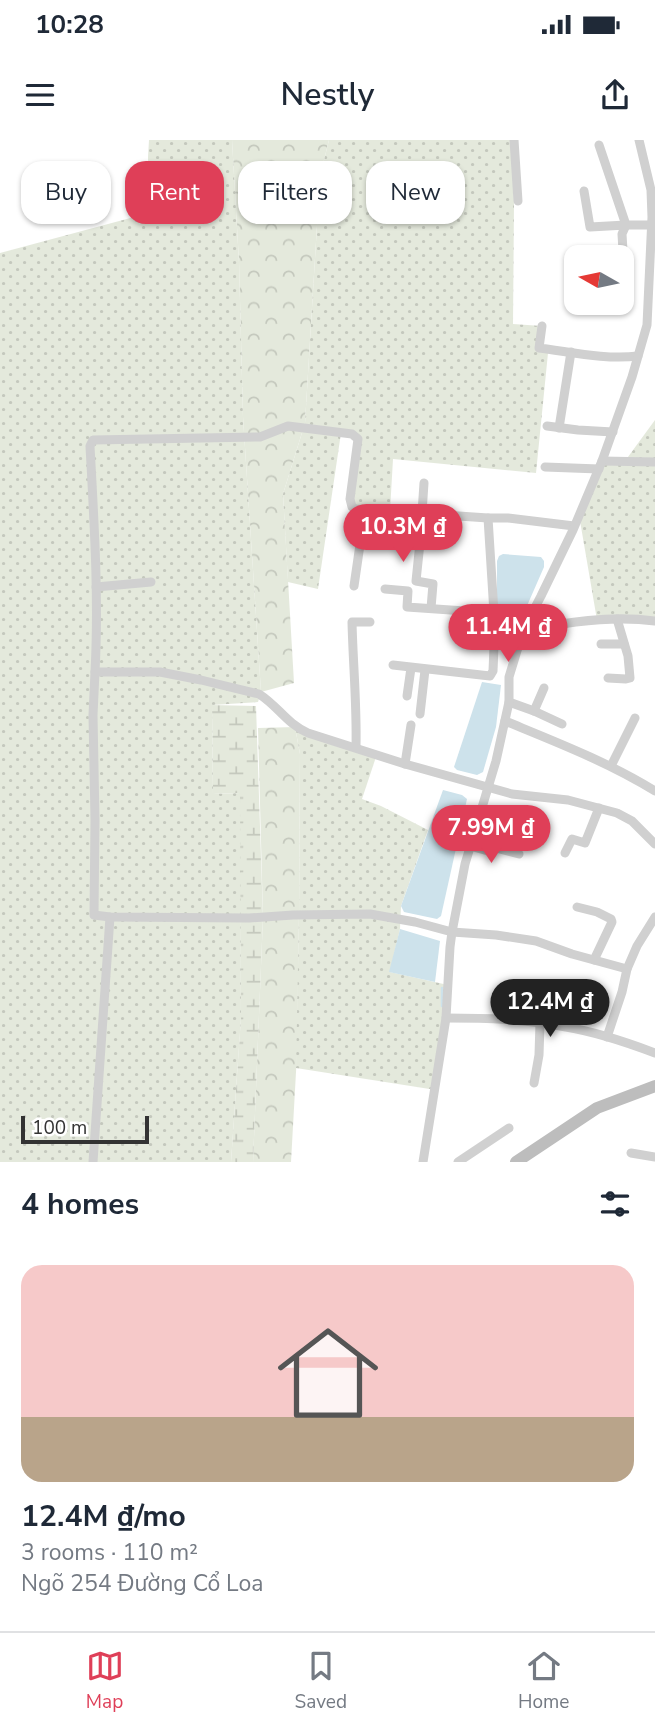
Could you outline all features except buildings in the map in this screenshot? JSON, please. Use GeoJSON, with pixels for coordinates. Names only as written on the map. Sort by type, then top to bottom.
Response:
{"type":"FeatureCollection","features":[{"type":"Feature","properties":{"kind":"street"},"geometry":{"type":"LineString","coordinates":[[514,140],[518,201]]}},
{"type":"Feature","properties":{"kind":"street"},"geometry":{"type":"LineString","coordinates":[[423,1162],[446,1018],[452,932],[465,864],[496,761],[505,721],[509,702],[509,677],[523,631],[601,465],[647,325],[653,219],[651,190],[639,140]]}},
{"type":"Feature","properties":{"kind":"street"},"geometry":{"type":"LineString","coordinates":[[599,145],[626,225],[622,234],[623,245]]}},
{"type":"Feature","properties":{"kind":"street"},"geometry":{"type":"LineString","coordinates":[[584,191],[590,227],[626,225],[653,219]]}},
{"type":"Feature","properties":{"kind":"street"},"geometry":{"type":"LineString","coordinates":[[542,326],[539,348],[603,356],[638,356]]}},
{"type":"Feature","properties":{"kind":"street"},"geometry":{"type":"LineString","coordinates":[[559,428],[572,352]]}},
{"type":"Feature","properties":{"kind":"street"},"geometry":{"type":"LineString","coordinates":[[574,526],[508,517],[356,509],[350,504],[358,439],[352,434],[288,426],[260,437],[93,440],[90,446],[97,643],[93,715],[94,915],[249,918],[370,914],[452,932],[496,935],[536,942],[627,969]]}},
{"type":"Feature","properties":{"kind":"street"},"geometry":{"type":"LineString","coordinates":[[547,426],[613,432]]}},
{"type":"Feature","properties":{"kind":"street"},"geometry":{"type":"LineString","coordinates":[[545,467],[655,462]]}},
{"type":"Feature","properties":{"kind":"street"},"geometry":{"type":"LineString","coordinates":[[424,483],[416,581],[433,584],[431,608]]}},
{"type":"Feature","properties":{"kind":"street"},"geometry":{"type":"LineString","coordinates":[[354,586],[365,510]]}},
{"type":"Feature","properties":{"kind":"street"},"geometry":{"type":"LineString","coordinates":[[488,518],[495,622],[493,671],[490,676]]}},
{"type":"Feature","properties":{"kind":"street"},"geometry":{"type":"LineString","coordinates":[[96,587],[151,582]]}},
{"type":"Feature","properties":{"kind":"street"},"geometry":{"type":"LineString","coordinates":[[385,589],[408,591],[407,607],[494,614]]}},
{"type":"Feature","properties":{"kind":"street"},"geometry":{"type":"LineString","coordinates":[[523,631],[617,619],[655,621]]}},
{"type":"Feature","properties":{"kind":"street"},"geometry":{"type":"LineString","coordinates":[[608,678],[626,680],[630,677],[628,656],[617,619]]}},
{"type":"Feature","properties":{"kind":"street"},"geometry":{"type":"LineString","coordinates":[[356,747],[352,622],[370,622]]}},
{"type":"Feature","properties":{"kind":"street"},"geometry":{"type":"LineString","coordinates":[[601,644],[624,644]]}},
{"type":"Feature","properties":{"kind":"street"},"geometry":{"type":"LineString","coordinates":[[393,665],[509,677]]}},
{"type":"Feature","properties":{"kind":"street"},"geometry":{"type":"LineString","coordinates":[[407,696],[411,668]]}},
{"type":"Feature","properties":{"kind":"street"},"geometry":{"type":"LineString","coordinates":[[420,715],[425,670]]}},
{"type":"Feature","properties":{"kind":"street"},"geometry":{"type":"LineString","coordinates":[[95,672],[160,672],[259,695],[268,700],[295,727],[308,733],[512,794],[568,800],[617,813],[632,821],[655,844]]}},
{"type":"Feature","properties":{"kind":"street"},"geometry":{"type":"LineString","coordinates":[[534,711],[544,688]]}},
{"type":"Feature","properties":{"kind":"street"},"geometry":{"type":"LineString","coordinates":[[509,702],[562,723]]}},
{"type":"Feature","properties":{"kind":"street"},"geometry":{"type":"LineString","coordinates":[[611,766],[635,718]]}},
{"type":"Feature","properties":{"kind":"street"},"geometry":{"type":"LineString","coordinates":[[505,721],[611,766],[655,791]]}},
{"type":"Feature","properties":{"kind":"street"},"geometry":{"type":"LineString","coordinates":[[405,764],[411,725]]}},
{"type":"Feature","properties":{"kind":"street"},"geometry":{"type":"LineString","coordinates":[[565,853],[572,839],[585,843],[599,808]]}},
{"type":"Feature","properties":{"kind":"street"},"geometry":{"type":"LineString","coordinates":[[470,846],[487,851],[490,846],[519,854]]}},
{"type":"Feature","properties":{"kind":"street"},"geometry":{"type":"LineString","coordinates":[[577,907],[597,912],[612,922],[594,960]]}},
{"type":"Feature","properties":{"kind":"street"},"geometry":{"type":"LineString","coordinates":[[93,1162],[110,917]]}},
{"type":"Feature","properties":{"kind":"street"},"geometry":{"type":"LineString","coordinates":[[607,1037],[627,969],[655,917]]}},
{"type":"Feature","properties":{"kind":"street"},"geometry":{"type":"LineString","coordinates":[[446,1018],[497,1019],[567,1027],[655,1053]]}},
{"type":"Feature","properties":{"kind":"street"},"geometry":{"type":"LineString","coordinates":[[534,1083],[539,1055],[540,1023]]}},
{"type":"Feature","properties":{"kind":"street"},"geometry":{"type":"LineString","coordinates":[[516,1162],[597,1108],[655,1086]]}},
{"type":"Feature","properties":{"kind":"street"},"geometry":{"type":"LineString","coordinates":[[458,1162],[509,1128]]}},
{"type":"Feature","properties":{"kind":"street"},"geometry":{"type":"LineString","coordinates":[[631,1153],[655,1157]]}},
{"type":"Feature","properties":{"kind":"green space"},"geometry":{"type":"Polygon","coordinates":[[[149,140],[232,140],[239,262],[243,417],[261,692],[258,702],[212,705],[213,794],[240,793],[241,1018],[231,1162],[0,1162],[0,253],[125,219],[125,224],[224,224],[224,161],[148,161],[149,140]]]}},
{"type":"Feature","properties":{"kind":"green space"},"geometry":{"type":"Polygon","coordinates":[[[232,140],[329,140],[324,161],[238,161],[238,224],[317,224],[305,423],[283,494],[294,683],[261,692],[243,417],[239,262],[232,140]]]}},
{"type":"Feature","properties":{"kind":"green space"},"geometry":{"type":"Polygon","coordinates":[[[329,140],[512,140],[513,324],[542,326],[539,348],[548,353],[536,473],[393,459],[390,511],[352,507],[355,437],[341,433],[318,589],[288,582],[283,494],[305,423],[317,224],[352,224],[352,161],[324,161],[329,140]]]}},
{"type":"Feature","properties":{"kind":"green space"},"geometry":{"type":"Polygon","coordinates":[[[655,420],[655,621],[597,620],[579,515],[602,461],[625,461],[655,420]]]}},
{"type":"Feature","properties":{"kind":"green space"},"geometry":{"type":"Polygon","coordinates":[[[212,705],[256,706],[263,917],[253,1162],[231,1162],[241,1017],[239,793],[213,794],[212,705]]]}},
{"type":"Feature","properties":{"kind":"green space"},"geometry":{"type":"Polygon","coordinates":[[[295,727],[300,754],[299,915],[297,1054],[291,1162],[253,1162],[263,917],[258,728],[295,727]]]}},
{"type":"Feature","properties":{"kind":"green space"},"geometry":{"type":"Polygon","coordinates":[[[295,727],[376,757],[362,799],[428,830],[401,906],[400,929],[390,972],[448,985],[436,1090],[296,1068],[300,754],[295,727]]]}},
{"type":"Feature","properties":{"kind":"water"},"geometry":{"type":"Polygon","coordinates":[[[503,554],[541,557],[544,561],[544,567],[509,647],[504,647],[501,612],[497,607],[497,561],[503,554]]]}},
{"type":"Feature","properties":{"kind":"water"},"geometry":{"type":"Polygon","coordinates":[[[482,682],[501,685],[496,727],[483,772],[477,775],[454,767],[482,682]]]}},
{"type":"Feature","properties":{"kind":"water"},"geometry":{"type":"Polygon","coordinates":[[[443,790],[467,799],[441,916],[437,919],[404,912],[401,906],[443,790]]]}},
{"type":"Feature","properties":{"kind":"water"},"geometry":{"type":"Polygon","coordinates":[[[400,929],[440,941],[435,982],[389,972],[400,929]]]}},
{"type":"Feature","properties":{"kind":"waterway"},"geometry":{"type":"LineString","coordinates":[[442,988],[442,1006]]}}]}
